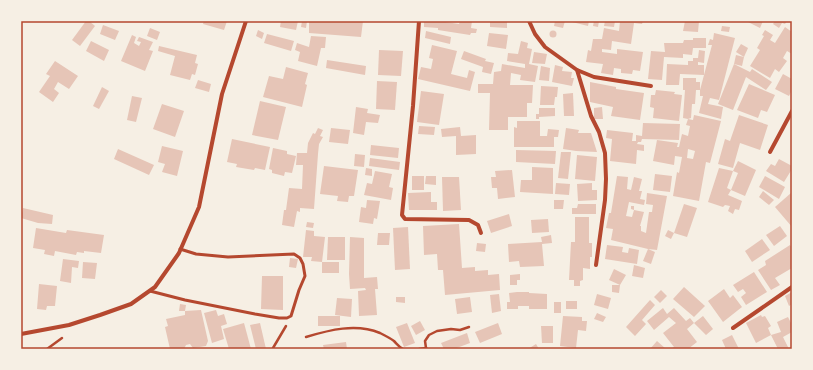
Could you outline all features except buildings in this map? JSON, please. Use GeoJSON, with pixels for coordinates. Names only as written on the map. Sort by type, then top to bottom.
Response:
{"type":"FeatureCollection","features":[{"type":"Feature","properties":{"kind":"street"},"geometry":{"type":"LineString","coordinates":[[21,334],[69,325],[86,320],[131,304],[155,287],[180,249],[199,207],[222,94],[246,21]]}},
{"type":"Feature","properties":{"kind":"street"},"geometry":{"type":"LineString","coordinates":[[419,21],[402,215],[405,219],[468,220],[478,225],[482,232]]}},
{"type":"Feature","properties":{"kind":"street"},"geometry":{"type":"LineString","coordinates":[[529,21],[534,34],[545,47],[578,70],[594,78],[651,86]]}},
{"type":"Feature","properties":{"kind":"street"},"geometry":{"type":"LineString","coordinates":[[578,70],[591,116],[599,132],[605,153],[605,200],[596,265]]}},
{"type":"Feature","properties":{"kind":"street"},"geometry":{"type":"LineString","coordinates":[[770,152],[792,111]]}},
{"type":"Feature","properties":{"kind":"street"},"geometry":{"type":"LineString","coordinates":[[733,328],[792,287]]}},
{"type":"Feature","properties":{"kind":"lane"},"geometry":{"type":"LineString","coordinates":[[150,291],[185,300],[255,314],[279,318],[287,318],[291,316],[305,276],[303,264],[300,258],[294,254],[228,256],[196,254],[180,249]]}},
{"type":"Feature","properties":{"kind":"path"},"geometry":{"type":"LineString","coordinates":[[274,349],[273,348],[287,325],[287,318]]}},
{"type":"Feature","properties":{"kind":"path"},"geometry":{"type":"LineString","coordinates":[[419,349],[426,348],[425,341],[429,335],[437,331],[451,329],[460,330],[469,327]]}},
{"type":"Feature","properties":{"kind":"path"},"geometry":{"type":"LineString","coordinates":[[306,337],[326,331],[366,328],[381,333],[394,340],[399,347],[403,349]]}}]}
